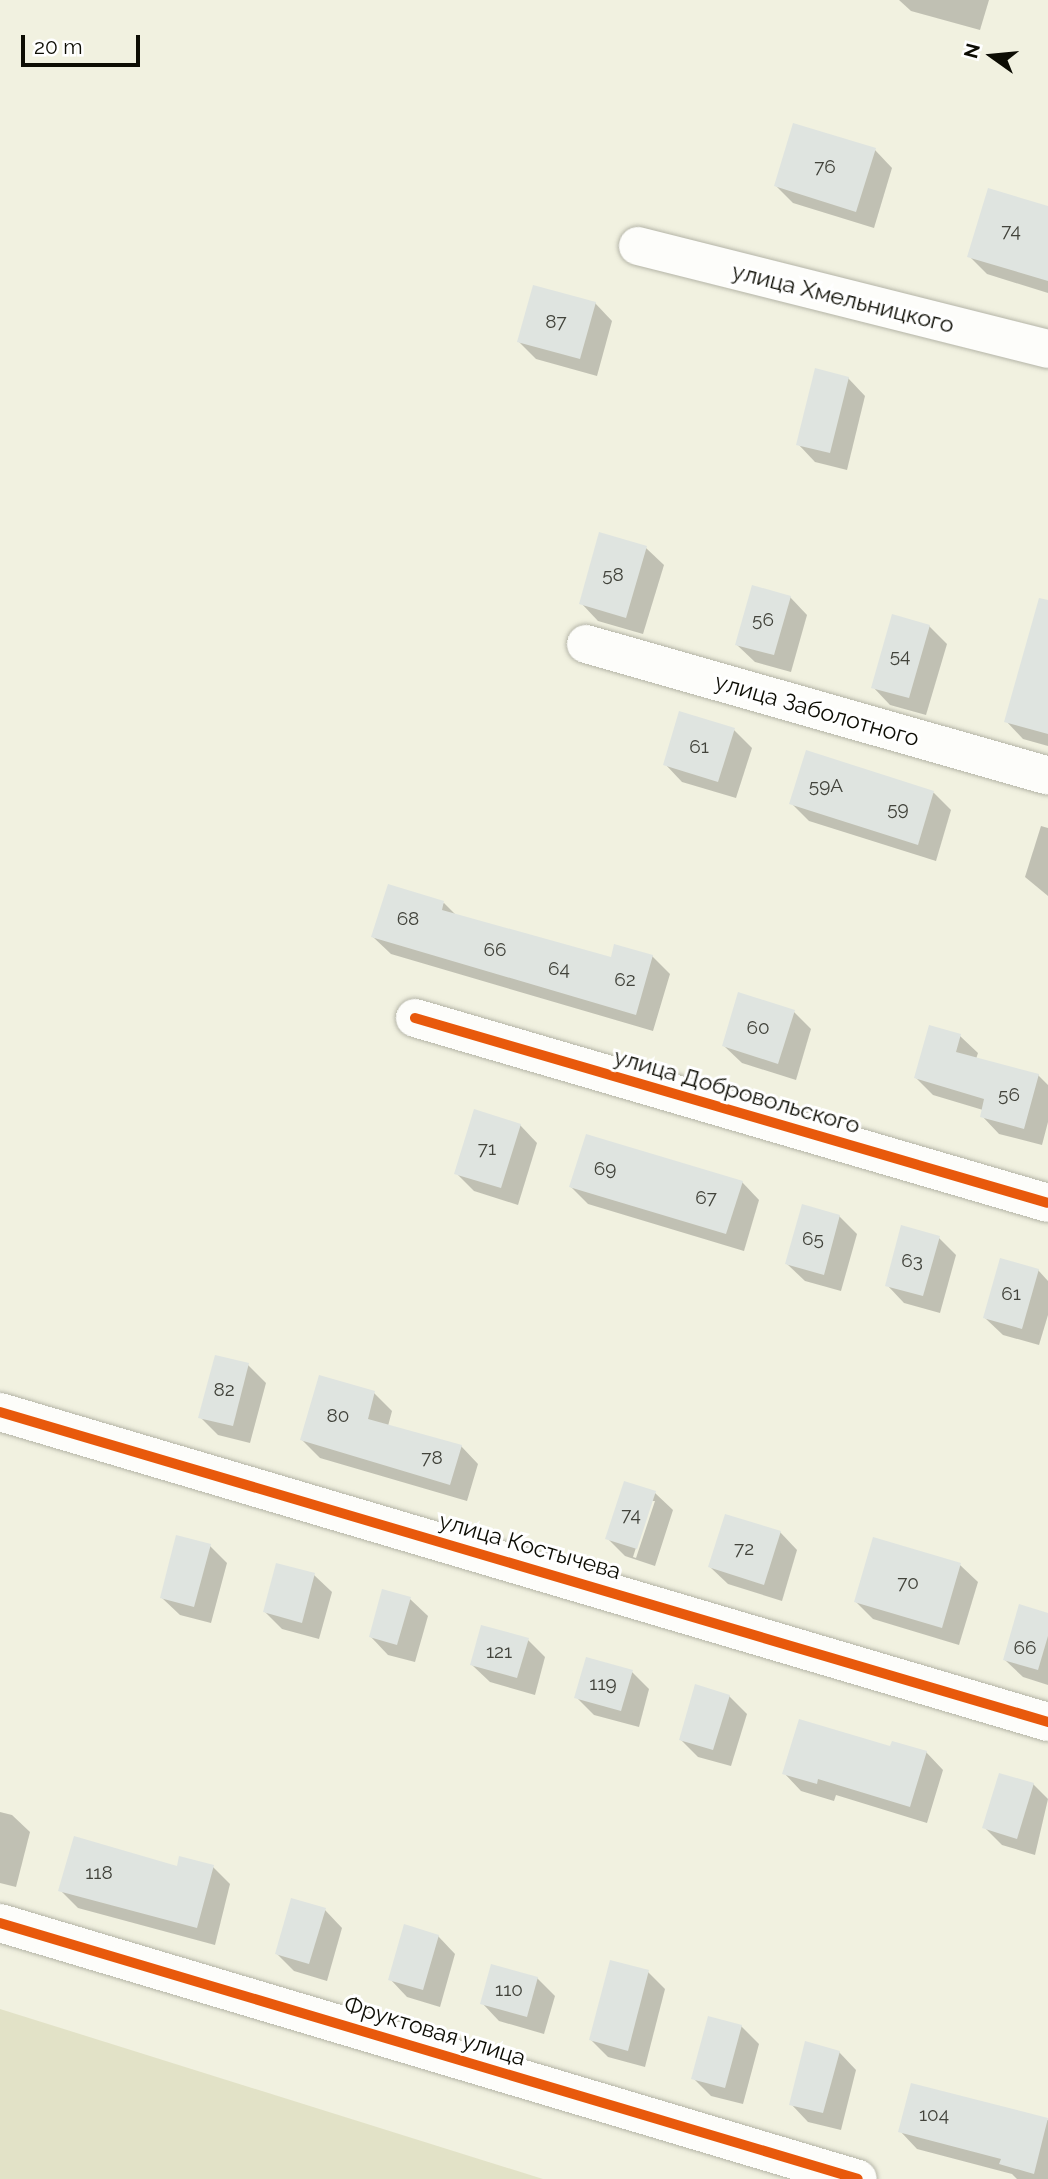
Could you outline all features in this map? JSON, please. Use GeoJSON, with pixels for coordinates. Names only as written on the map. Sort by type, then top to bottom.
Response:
{"type":"FeatureCollection","features":[{"type":"Feature","properties":{"kind":"street","name":"улица Хмельницкого"},"geometry":{"type":"LineString","coordinates":[[638,246],[1048,349]]}},
{"type":"Feature","properties":{"kind":"street","name":"улица Заболотного"},"geometry":{"type":"LineString","coordinates":[[586,644],[1048,776]]}},
{"type":"Feature","properties":{"kind":"street","name":"улица Добровольского"},"geometry":{"type":"LineString","coordinates":[[415,1018],[1048,1203]]}},
{"type":"Feature","properties":{"kind":"street","name":"улица Костычева"},"geometry":{"type":"LineString","coordinates":[[0,1412],[1048,1721]]}},
{"type":"Feature","properties":{"kind":"street","name":"Фруктовая улица"},"geometry":{"type":"LineString","coordinates":[[0,1923],[858,2179]]}},
{"type":"Feature","properties":{"kind":"green space"},"geometry":{"type":"Polygon","coordinates":[[[0,2009],[543,2179],[0,2179],[0,2009]]]}},
{"type":"Feature","properties":{"kind":"building"},"geometry":{"type":"Polygon","coordinates":[[[793,123],[876,148],[856,212],[774,186],[793,123]]]}},
{"type":"Feature","properties":{"kind":"building"},"geometry":{"type":"Polygon","coordinates":[[[988,188],[1048,206],[1048,281],[967,257],[988,188]]]}},
{"type":"Feature","properties":{"kind":"building"},"geometry":{"type":"Polygon","coordinates":[[[533,285],[596,302],[580,359],[517,342],[533,285]]]}},
{"type":"Feature","properties":{"kind":"building"},"geometry":{"type":"Polygon","coordinates":[[[815,368],[849,377],[830,453],[796,445],[815,368]]]}},
{"type":"Feature","properties":{"kind":"building"},"geometry":{"type":"Polygon","coordinates":[[[599,532],[647,546],[626,618],[579,604],[599,532]]]}},
{"type":"Feature","properties":{"kind":"building"},"geometry":{"type":"Polygon","coordinates":[[[752,585],[791,596],[774,655],[735,645],[752,585]]]}},
{"type":"Feature","properties":{"kind":"building"},"geometry":{"type":"Polygon","coordinates":[[[1039,598],[1048,600],[1048,734],[1004,722],[1039,598]]]}},
{"type":"Feature","properties":{"kind":"building"},"geometry":{"type":"Polygon","coordinates":[[[892,614],[930,625],[909,698],[871,688],[892,614]]]}},
{"type":"Feature","properties":{"kind":"building"},"geometry":{"type":"Polygon","coordinates":[[[679,711],[735,728],[718,782],[663,765],[679,711]]]}},
{"type":"Feature","properties":{"kind":"building"},"geometry":{"type":"Polygon","coordinates":[[[806,750],[934,791],[918,845],[789,804],[806,750]]]}},
{"type":"Feature","properties":{"kind":"building"},"geometry":{"type":"Polygon","coordinates":[[[388,884],[444,901],[442,910],[611,957],[614,944],[653,955],[636,1015],[371,937],[388,884]]]}},
{"type":"Feature","properties":{"kind":"building"},"geometry":{"type":"Polygon","coordinates":[[[738,992],[795,1010],[778,1064],[722,1046],[738,992]]]}},
{"type":"Feature","properties":{"kind":"building"},"geometry":{"type":"Polygon","coordinates":[[[929,1025],[961,1034],[956,1052],[1039,1074],[1024,1129],[980,1117],[984,1099],[914,1078],[929,1025]]]}},
{"type":"Feature","properties":{"kind":"building"},"geometry":{"type":"Polygon","coordinates":[[[474,1109],[521,1124],[501,1188],[454,1174],[474,1109]]]}},
{"type":"Feature","properties":{"kind":"building"},"geometry":{"type":"Polygon","coordinates":[[[586,1134],[743,1181],[726,1234],[569,1187],[586,1134]]]}},
{"type":"Feature","properties":{"kind":"building"},"geometry":{"type":"Polygon","coordinates":[[[802,1204],[840,1215],[824,1275],[785,1264],[802,1204]]]}},
{"type":"Feature","properties":{"kind":"building"},"geometry":{"type":"Polygon","coordinates":[[[901,1225],[940,1236],[923,1296],[885,1286],[901,1225]]]}},
{"type":"Feature","properties":{"kind":"building"},"geometry":{"type":"Polygon","coordinates":[[[1000,1258],[1039,1269],[1022,1329],[983,1318],[1000,1258]]]}},
{"type":"Feature","properties":{"kind":"building"},"geometry":{"type":"Polygon","coordinates":[[[215,1355],[249,1363],[233,1426],[198,1418],[215,1355]]]}},
{"type":"Feature","properties":{"kind":"building"},"geometry":{"type":"Polygon","coordinates":[[[319,1375],[375,1391],[368,1419],[462,1445],[450,1485],[300,1440],[319,1375]]]}},
{"type":"Feature","properties":{"kind":"building"},"geometry":{"type":"Polygon","coordinates":[[[624,1481],[656,1491],[637,1549],[605,1539],[624,1481]]]}},
{"type":"Feature","properties":{"kind":"building"},"geometry":{"type":"Polygon","coordinates":[[[725,1514],[781,1531],[764,1585],[708,1567],[725,1514]]]}},
{"type":"Feature","properties":{"kind":"building"},"geometry":{"type":"Polygon","coordinates":[[[176,1535],[211,1544],[194,1607],[160,1598],[176,1535]]]}},
{"type":"Feature","properties":{"kind":"building"},"geometry":{"type":"Polygon","coordinates":[[[873,1537],[961,1563],[942,1628],[854,1602],[873,1537]]]}},
{"type":"Feature","properties":{"kind":"building"},"geometry":{"type":"Polygon","coordinates":[[[276,1563],[315,1573],[302,1623],[263,1612],[276,1563]]]}},
{"type":"Feature","properties":{"kind":"building"},"geometry":{"type":"Polygon","coordinates":[[[382,1589],[411,1597],[397,1645],[369,1637],[382,1589]]]}},
{"type":"Feature","properties":{"kind":"building"},"geometry":{"type":"Polygon","coordinates":[[[1019,1604],[1048,1613],[1048,1636],[1038,1670],[1003,1660],[1019,1604]]]}},
{"type":"Feature","properties":{"kind":"building"},"geometry":{"type":"Polygon","coordinates":[[[481,1625],[529,1638],[517,1678],[470,1665],[481,1625]]]}},
{"type":"Feature","properties":{"kind":"building"},"geometry":{"type":"Polygon","coordinates":[[[586,1657],[633,1670],[621,1711],[574,1698],[586,1657]]]}},
{"type":"Feature","properties":{"kind":"building"},"geometry":{"type":"Polygon","coordinates":[[[695,1684],[730,1695],[713,1750],[679,1740],[695,1684]]]}},
{"type":"Feature","properties":{"kind":"building"},"geometry":{"type":"Polygon","coordinates":[[[799,1719],[890,1746],[892,1741],[927,1751],[910,1807],[818,1779],[817,1784],[782,1774],[799,1719]]]}},
{"type":"Feature","properties":{"kind":"building"},"geometry":{"type":"Polygon","coordinates":[[[999,1773],[1034,1783],[1017,1839],[982,1828],[999,1773]]]}},
{"type":"Feature","properties":{"kind":"building"},"geometry":{"type":"Polygon","coordinates":[[[74,1836],[177,1866],[179,1856],[214,1865],[197,1928],[58,1891],[74,1836]]]}},
{"type":"Feature","properties":{"kind":"building"},"geometry":{"type":"Polygon","coordinates":[[[291,1898],[326,1908],[309,1964],[275,1954],[291,1898]]]}},
{"type":"Feature","properties":{"kind":"building"},"geometry":{"type":"Polygon","coordinates":[[[404,1924],[439,1935],[423,1990],[388,1980],[404,1924]]]}},
{"type":"Feature","properties":{"kind":"building"},"geometry":{"type":"Polygon","coordinates":[[[610,1960],[649,1970],[628,2051],[589,2040],[610,1960]]]}},
{"type":"Feature","properties":{"kind":"building"},"geometry":{"type":"Polygon","coordinates":[[[491,1964],[538,1977],[527,2017],[480,2004],[491,1964]]]}},
{"type":"Feature","properties":{"kind":"building"},"geometry":{"type":"Polygon","coordinates":[[[708,2016],[742,2025],[725,2088],[691,2079],[708,2016]]]}},
{"type":"Feature","properties":{"kind":"building"},"geometry":{"type":"Polygon","coordinates":[[[805,2041],[840,2051],[823,2113],[789,2105],[805,2041]]]}},
{"type":"Feature","properties":{"kind":"building"},"geometry":{"type":"Polygon","coordinates":[[[911,2083],[1048,2118],[1034,2174],[999,2164],[1001,2159],[898,2132],[911,2083]]]}},
{"type":"Feature","properties":{"kind":"cycle path"},"geometry":{"type":"LineString","coordinates":[[415,1018],[1048,1203]]}},
{"type":"Feature","properties":{"kind":"cycle path"},"geometry":{"type":"LineString","coordinates":[[0,1412],[1048,1722]]}},
{"type":"Feature","properties":{"kind":"cycle path"},"geometry":{"type":"LineString","coordinates":[[0,1923],[858,2179]]}}]}
